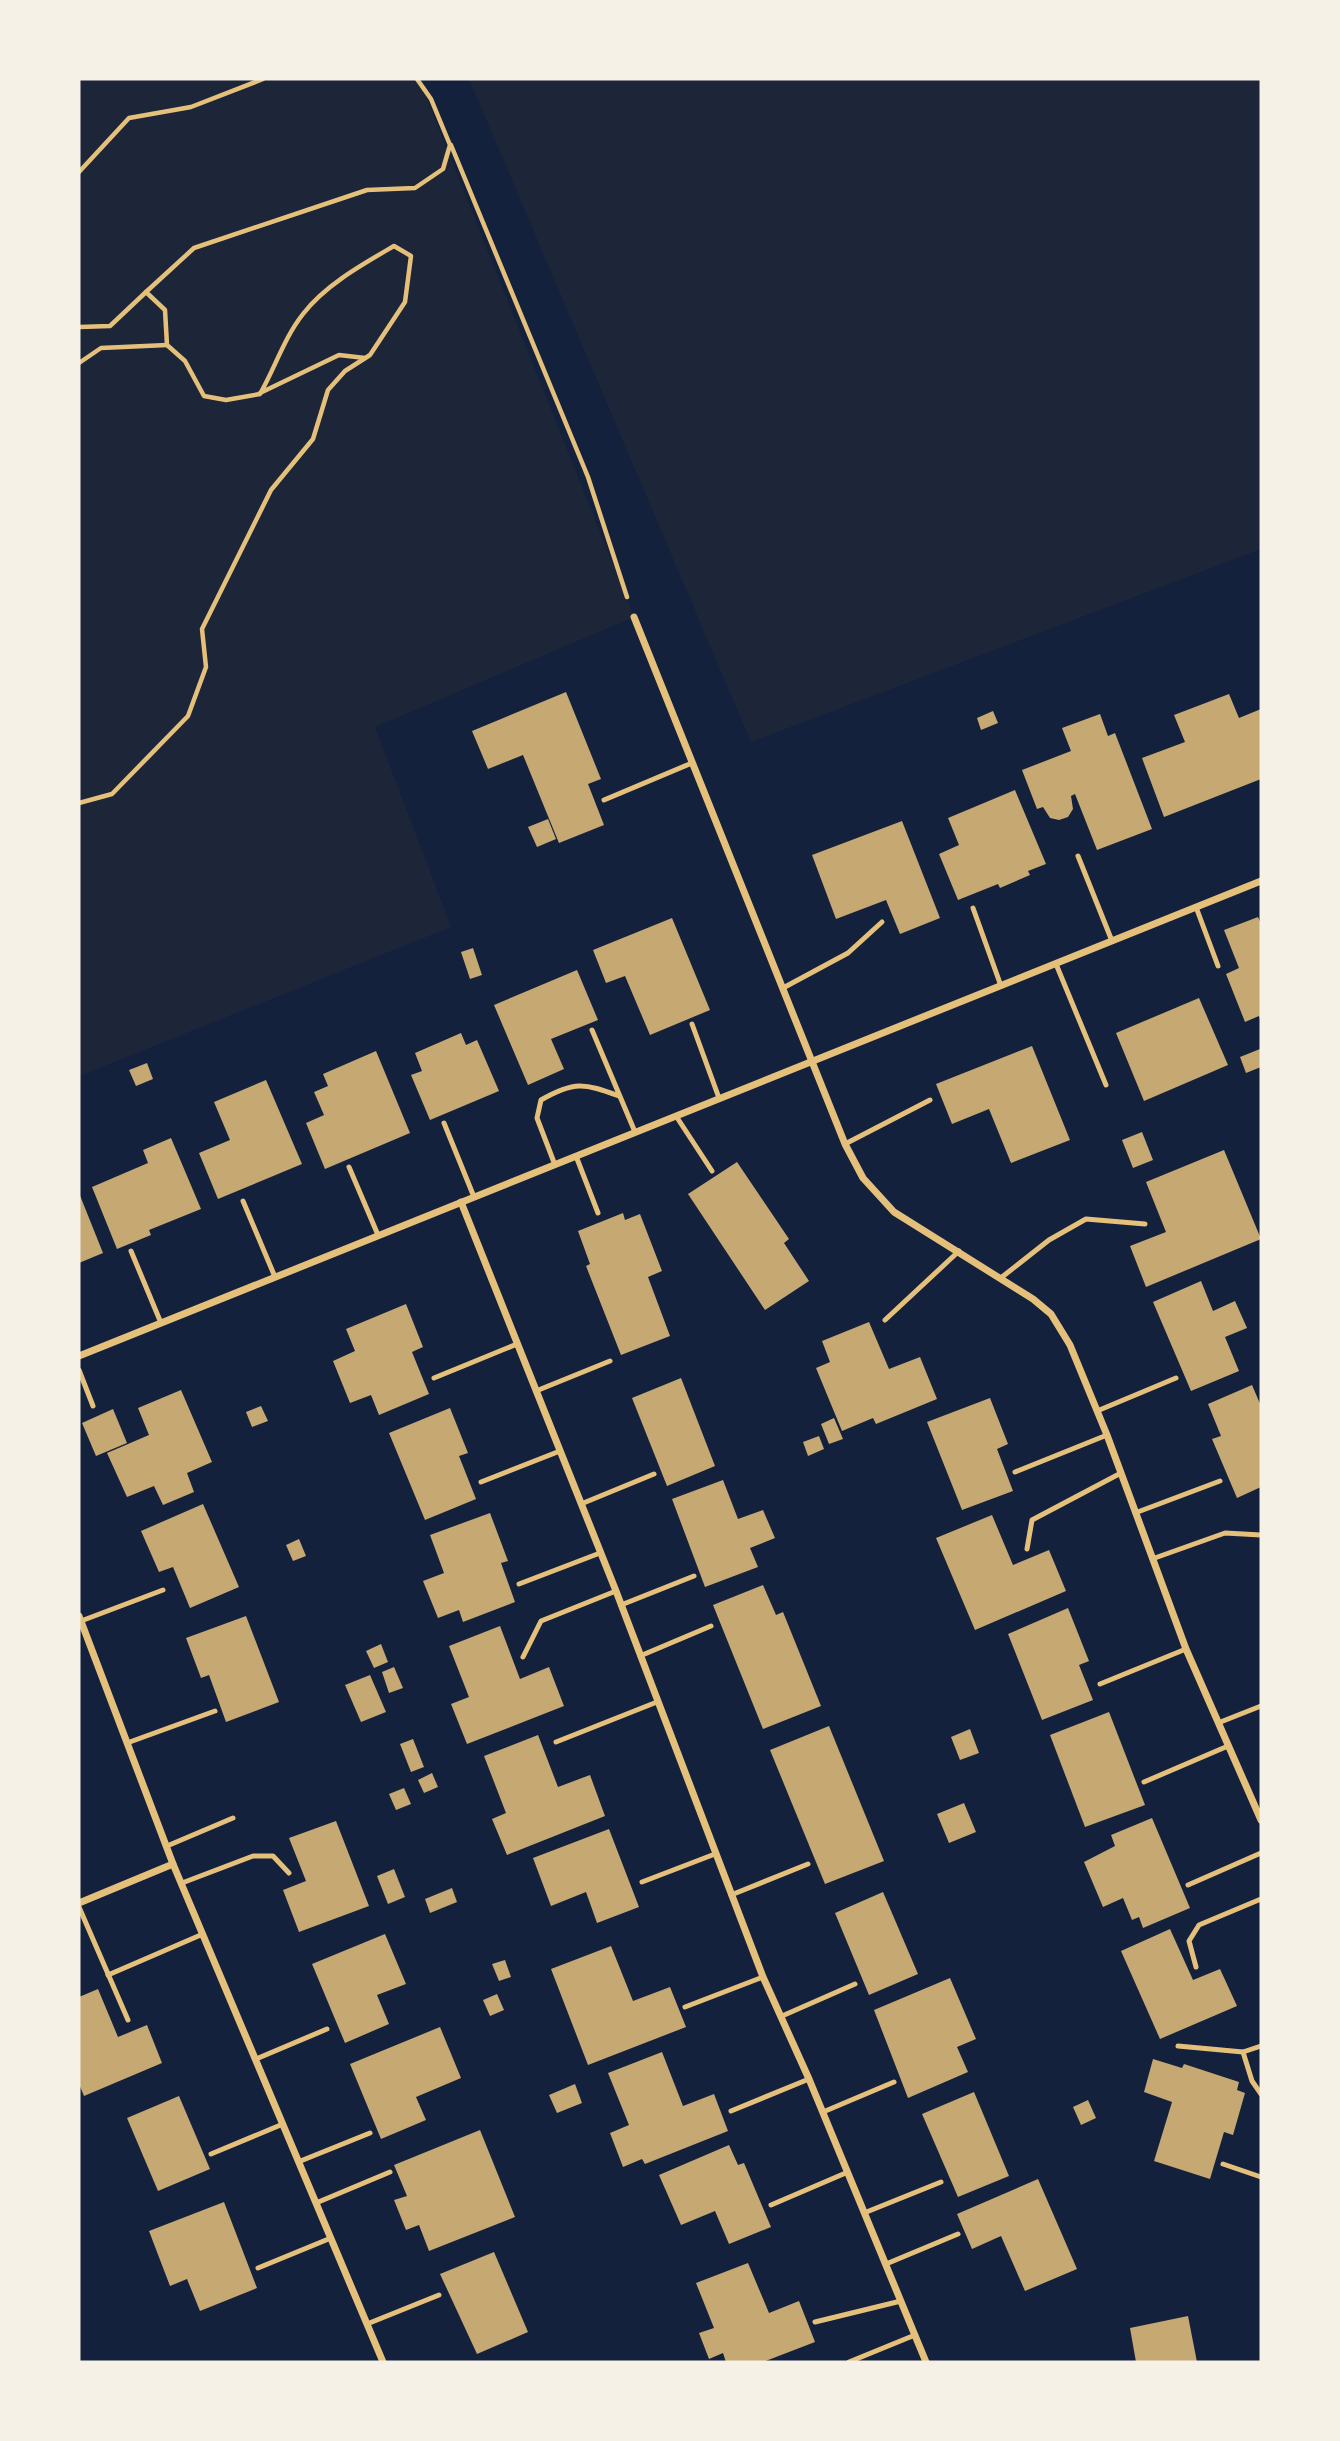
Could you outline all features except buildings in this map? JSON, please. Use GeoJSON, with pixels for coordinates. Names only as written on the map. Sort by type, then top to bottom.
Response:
{"type":"FeatureCollection","features":[{"type":"Feature","properties":{"kind":"street"},"geometry":{"type":"LineString","coordinates":[[634,617],[845,1144],[863,1178],[894,1212],[1002,1277],[1051,1314],[1070,1345],[1107,1434],[1186,1649],[1261,1820]]}},
{"type":"Feature","properties":{"kind":"street"},"geometry":{"type":"LineString","coordinates":[[79,1356],[1261,881]]}},
{"type":"Feature","properties":{"kind":"street"},"geometry":{"type":"LineString","coordinates":[[461,1202],[616,1591],[763,1976],[809,2078],[926,2362]]}},
{"type":"Feature","properties":{"kind":"street"},"geometry":{"type":"LineString","coordinates":[[80,1618],[173,1864],[383,2362]]}},
{"type":"Feature","properties":{"kind":"street"},"geometry":{"type":"LineString","coordinates":[[79,1905],[173,1864]]}},
{"type":"Feature","properties":{"kind":"lane"},"geometry":{"type":"LineString","coordinates":[[604,800],[692,763]]}},
{"type":"Feature","properties":{"kind":"lane"},"geometry":{"type":"LineString","coordinates":[[1078,856],[1112,941]]}},
{"type":"Feature","properties":{"kind":"lane"},"geometry":{"type":"LineString","coordinates":[[1196,907],[1218,966]]}},
{"type":"Feature","properties":{"kind":"lane"},"geometry":{"type":"LineString","coordinates":[[973,908],[1001,986]]}},
{"type":"Feature","properties":{"kind":"lane"},"geometry":{"type":"LineString","coordinates":[[783,988],[848,953],[882,922]]}},
{"type":"Feature","properties":{"kind":"lane"},"geometry":{"type":"LineString","coordinates":[[1056,964],[1106,1086]]}},
{"type":"Feature","properties":{"kind":"lane"},"geometry":{"type":"LineString","coordinates":[[692,1024],[719,1098]]}},
{"type":"Feature","properties":{"kind":"lane"},"geometry":{"type":"LineString","coordinates":[[593,1030],[635,1132]]}},
{"type":"Feature","properties":{"kind":"lane"},"geometry":{"type":"LineString","coordinates":[[555,1165],[537,1118],[541,1100],[565,1086],[587,1084],[619,1096]]}},
{"type":"Feature","properties":{"kind":"lane"},"geometry":{"type":"LineString","coordinates":[[845,1144],[930,1100]]}},
{"type":"Feature","properties":{"kind":"lane"},"geometry":{"type":"LineString","coordinates":[[676,1116],[712,1171]]}},
{"type":"Feature","properties":{"kind":"lane"},"geometry":{"type":"LineString","coordinates":[[444,1123],[474,1197]]}},
{"type":"Feature","properties":{"kind":"lane"},"geometry":{"type":"LineString","coordinates":[[576,1156],[598,1213]]}},
{"type":"Feature","properties":{"kind":"lane"},"geometry":{"type":"LineString","coordinates":[[349,1167],[378,1236]]}},
{"type":"Feature","properties":{"kind":"lane"},"geometry":{"type":"LineString","coordinates":[[243,1201],[275,1277]]}},
{"type":"Feature","properties":{"kind":"lane"},"geometry":{"type":"LineString","coordinates":[[1002,1277],[1049,1240],[1086,1219],[1145,1224]]}},
{"type":"Feature","properties":{"kind":"lane"},"geometry":{"type":"LineString","coordinates":[[131,1251],[161,1323]]}},
{"type":"Feature","properties":{"kind":"lane"},"geometry":{"type":"LineString","coordinates":[[885,1320],[959,1251]]}},
{"type":"Feature","properties":{"kind":"lane"},"geometry":{"type":"LineString","coordinates":[[435,1378],[517,1344]]}},
{"type":"Feature","properties":{"kind":"lane"},"geometry":{"type":"LineString","coordinates":[[536,1391],[610,1361]]}},
{"type":"Feature","properties":{"kind":"lane"},"geometry":{"type":"LineString","coordinates":[[79,1370],[93,1406]]}},
{"type":"Feature","properties":{"kind":"lane"},"geometry":{"type":"LineString","coordinates":[[1097,1411],[1175,1378]]}},
{"type":"Feature","properties":{"kind":"lane"},"geometry":{"type":"LineString","coordinates":[[1015,1472],[1107,1434]]}},
{"type":"Feature","properties":{"kind":"lane"},"geometry":{"type":"LineString","coordinates":[[481,1482],[560,1451]]}},
{"type":"Feature","properties":{"kind":"lane"},"geometry":{"type":"LineString","coordinates":[[581,1504],[654,1474]]}},
{"type":"Feature","properties":{"kind":"lane"},"geometry":{"type":"LineString","coordinates":[[1027,1549],[1032,1520],[1121,1474]]}},
{"type":"Feature","properties":{"kind":"lane"},"geometry":{"type":"LineString","coordinates":[[1135,1513],[1220,1481]]}},
{"type":"Feature","properties":{"kind":"lane"},"geometry":{"type":"LineString","coordinates":[[1152,1559],[1225,1533],[1261,1535]]}},
{"type":"Feature","properties":{"kind":"lane"},"geometry":{"type":"LineString","coordinates":[[519,1584],[600,1553]]}},
{"type":"Feature","properties":{"kind":"lane"},"geometry":{"type":"LineString","coordinates":[[621,1605],[694,1576]]}},
{"type":"Feature","properties":{"kind":"lane"},"geometry":{"type":"LineString","coordinates":[[80,1618],[163,1590]]}},
{"type":"Feature","properties":{"kind":"lane"},"geometry":{"type":"LineString","coordinates":[[523,1657],[541,1621],[616,1591]]}},
{"type":"Feature","properties":{"kind":"lane"},"geometry":{"type":"LineString","coordinates":[[640,1656],[711,1626]]}},
{"type":"Feature","properties":{"kind":"lane"},"geometry":{"type":"LineString","coordinates":[[1100,1684],[1186,1649]]}},
{"type":"Feature","properties":{"kind":"lane"},"geometry":{"type":"LineString","coordinates":[[556,1742],[657,1702]]}},
{"type":"Feature","properties":{"kind":"lane"},"geometry":{"type":"LineString","coordinates":[[1218,1723],[1261,1706]]}},
{"type":"Feature","properties":{"kind":"lane"},"geometry":{"type":"LineString","coordinates":[[127,1743],[215,1711]]}},
{"type":"Feature","properties":{"kind":"lane"},"geometry":{"type":"LineString","coordinates":[[1144,1782],[1228,1746]]}},
{"type":"Feature","properties":{"kind":"lane"},"geometry":{"type":"LineString","coordinates":[[167,1846],[233,1818]]}},
{"type":"Feature","properties":{"kind":"lane"},"geometry":{"type":"LineString","coordinates":[[1188,1885],[1261,1853]]}},
{"type":"Feature","properties":{"kind":"lane"},"geometry":{"type":"LineString","coordinates":[[642,1882],[715,1854]]}},
{"type":"Feature","properties":{"kind":"lane"},"geometry":{"type":"LineString","coordinates":[[182,1883],[253,1856],[273,1856],[289,1873]]}},
{"type":"Feature","properties":{"kind":"lane"},"geometry":{"type":"LineString","coordinates":[[731,1895],[808,1864]]}},
{"type":"Feature","properties":{"kind":"lane"},"geometry":{"type":"LineString","coordinates":[[1196,1967],[1189,1941],[1199,1925],[1261,1899]]}},
{"type":"Feature","properties":{"kind":"lane"},"geometry":{"type":"LineString","coordinates":[[79,1905],[128,2020]]}},
{"type":"Feature","properties":{"kind":"lane"},"geometry":{"type":"LineString","coordinates":[[108,1975],[203,1934]]}},
{"type":"Feature","properties":{"kind":"lane"},"geometry":{"type":"LineString","coordinates":[[685,2007],[763,1976]]}},
{"type":"Feature","properties":{"kind":"lane"},"geometry":{"type":"LineString","coordinates":[[782,2016],[856,1984]]}},
{"type":"Feature","properties":{"kind":"lane"},"geometry":{"type":"LineString","coordinates":[[256,2059],[327,2029]]}},
{"type":"Feature","properties":{"kind":"lane"},"geometry":{"type":"LineString","coordinates":[[1178,2046],[1243,2052],[1261,2046]]}},
{"type":"Feature","properties":{"kind":"lane"},"geometry":{"type":"LineString","coordinates":[[1243,2052],[1252,2081],[1261,2094]]}},
{"type":"Feature","properties":{"kind":"lane"},"geometry":{"type":"LineString","coordinates":[[731,2111],[809,2078]]}},
{"type":"Feature","properties":{"kind":"lane"},"geometry":{"type":"LineString","coordinates":[[823,2112],[894,2082]]}},
{"type":"Feature","properties":{"kind":"lane"},"geometry":{"type":"LineString","coordinates":[[211,2154],[283,2124]]}},
{"type":"Feature","properties":{"kind":"lane"},"geometry":{"type":"LineString","coordinates":[[298,2162],[370,2133]]}},
{"type":"Feature","properties":{"kind":"lane"},"geometry":{"type":"LineString","coordinates":[[1223,2164],[1261,2177]]}},
{"type":"Feature","properties":{"kind":"lane"},"geometry":{"type":"LineString","coordinates":[[316,2203],[390,2172]]}},
{"type":"Feature","properties":{"kind":"lane"},"geometry":{"type":"LineString","coordinates":[[771,2205],[848,2172]]}},
{"type":"Feature","properties":{"kind":"lane"},"geometry":{"type":"LineString","coordinates":[[864,2213],[942,2182]]}},
{"type":"Feature","properties":{"kind":"lane"},"geometry":{"type":"LineString","coordinates":[[886,2264],[958,2234]]}},
{"type":"Feature","properties":{"kind":"lane"},"geometry":{"type":"LineString","coordinates":[[258,2269],[331,2238]]}},
{"type":"Feature","properties":{"kind":"lane"},"geometry":{"type":"LineString","coordinates":[[367,2323],[439,2295]]}},
{"type":"Feature","properties":{"kind":"lane"},"geometry":{"type":"LineString","coordinates":[[815,2322],[901,2301]]}},
{"type":"Feature","properties":{"kind":"lane"},"geometry":{"type":"LineString","coordinates":[[849,2362],[915,2335]]}},
{"type":"Feature","properties":{"kind":"path"},"geometry":{"type":"LineString","coordinates":[[79,172],[129,118],[191,107],[263,79]]}},
{"type":"Feature","properties":{"kind":"path"},"geometry":{"type":"LineString","coordinates":[[417,79],[430,99],[450,145],[588,477],[634,617]]}},
{"type":"Feature","properties":{"kind":"path"},"geometry":{"type":"LineString","coordinates":[[79,327],[110,326],[194,248],[367,190],[415,188],[443,169],[450,145]]}},
{"type":"Feature","properties":{"kind":"path"},"geometry":{"type":"LineString","coordinates":[[79,803],[112,794],[188,716],[206,667],[202,629],[271,489],[313,439],[328,390],[345,370],[366,358],[405,302],[411,256],[394,246],[351,271],[304,312],[284,344],[276,368],[260,394]]}},
{"type":"Feature","properties":{"kind":"path"},"geometry":{"type":"LineString","coordinates":[[146,292],[165,310],[167,345]]}},
{"type":"Feature","properties":{"kind":"path"},"geometry":{"type":"LineString","coordinates":[[79,363],[101,348],[167,345],[185,361],[204,396],[226,400],[260,394],[339,355],[366,358]]}},
{"type":"Feature","properties":{"kind":"shaded area"},"geometry":{"type":"Polygon","coordinates":[[[79,79],[419,79],[634,617],[375,727],[451,927],[79,1076],[79,79]]]}},
{"type":"Feature","properties":{"kind":"shaded area"},"geometry":{"type":"Polygon","coordinates":[[[469,79],[1261,79],[1261,549],[751,742],[469,79]]]}}]}
